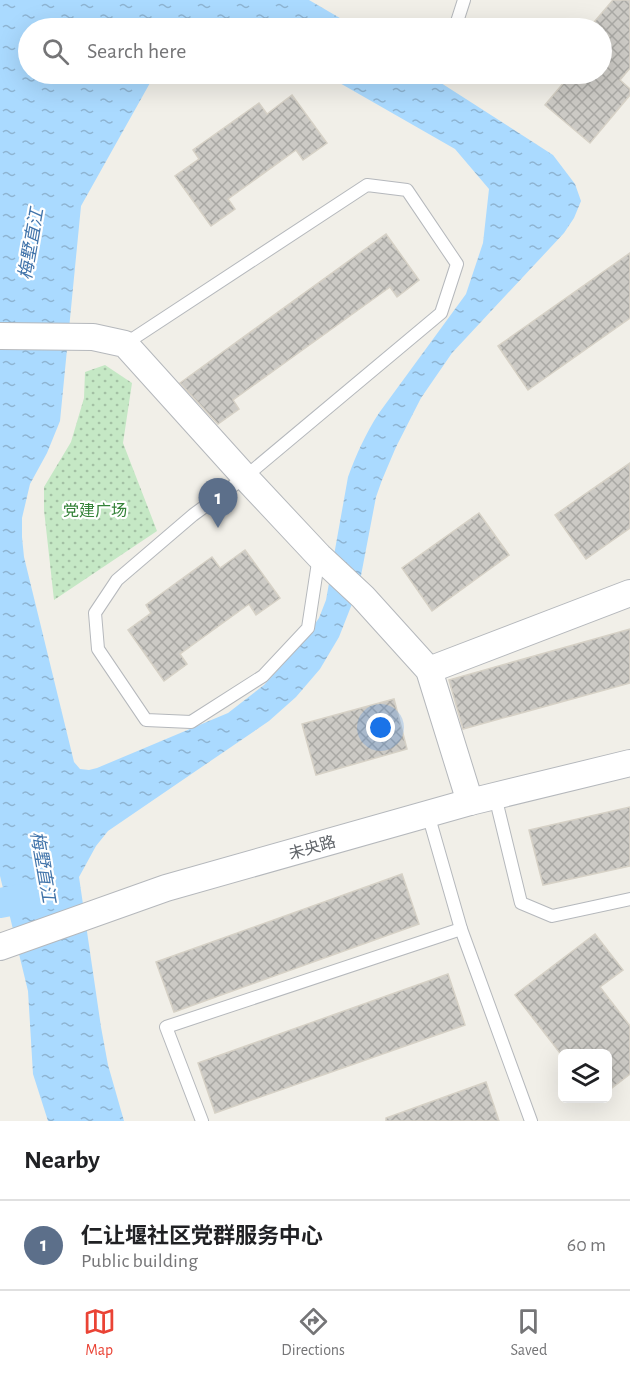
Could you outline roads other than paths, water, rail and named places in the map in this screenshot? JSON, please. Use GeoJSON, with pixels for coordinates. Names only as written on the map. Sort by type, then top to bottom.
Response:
{"type":"FeatureCollection","features":[{"type":"Feature","properties":{"kind":"street"},"geometry":{"type":"LineString","coordinates":[[0,336],[93,337],[125,344],[245,477],[324,560],[363,597],[429,670],[482,799]]}},
{"type":"Feature","properties":{"kind":"street"},"geometry":{"type":"LineString","coordinates":[[429,670],[630,593]]}},
{"type":"Feature","properties":{"kind":"street","name":"未央路"},"geometry":{"type":"LineString","coordinates":[[2,947],[166,888],[482,799],[630,763]]}},
{"type":"Feature","properties":{"kind":"lane"},"geometry":{"type":"LineString","coordinates":[[458,18],[464,0]]}},
{"type":"Feature","properties":{"kind":"lane"},"geometry":{"type":"LineString","coordinates":[[125,344],[367,185],[407,190],[458,264],[441,313],[245,477],[193,515],[117,580],[95,613],[98,649],[146,720],[191,722],[263,676],[308,628],[324,560]]}},
{"type":"Feature","properties":{"kind":"lane"},"geometry":{"type":"LineString","coordinates":[[482,799],[521,903],[552,916],[630,899]]}},
{"type":"Feature","properties":{"kind":"lane"},"geometry":{"type":"LineString","coordinates":[[428,814],[461,928],[531,1121]]}},
{"type":"Feature","properties":{"kind":"lane"},"geometry":{"type":"LineString","coordinates":[[202,1121],[166,1027],[461,928]]}},
{"type":"Feature","properties":{"kind":"water","name":"梅墅直江"},"geometry":{"type":"Polygon","coordinates":[[[0,0],[309,0],[340,18],[18,18],[18,84],[149,84],[81,206],[60,421],[47,453],[30,484],[22,518],[24,557],[74,762],[80,769],[97,768],[228,713],[264,685],[298,648],[319,618],[326,600],[348,477],[362,444],[379,413],[466,294],[483,243],[489,189],[455,149],[341,84],[443,84],[553,155],[575,184],[581,201],[564,233],[452,353],[421,398],[382,480],[376,497],[359,586],[339,637],[320,669],[296,697],[269,721],[108,831],[96,846],[79,877],[108,1065],[124,1121],[48,1121],[33,1074],[28,991],[0,876],[0,0]]]}},
{"type":"Feature","properties":{"kind":"waterway","name":"梅墅直江"},"geometry":{"type":"LineString","coordinates":[[0,903],[47,894]]}},
{"type":"Feature","properties":{"kind":"place","name":"仁让堰社区党群服务中心"},"geometry":{"type":"Point","coordinates":[218,528]}},
{"type":"Feature","properties":{"kind":"park label","name":"党建广场"},"geometry":{"type":"Point","coordinates":[95,510]}}]}
